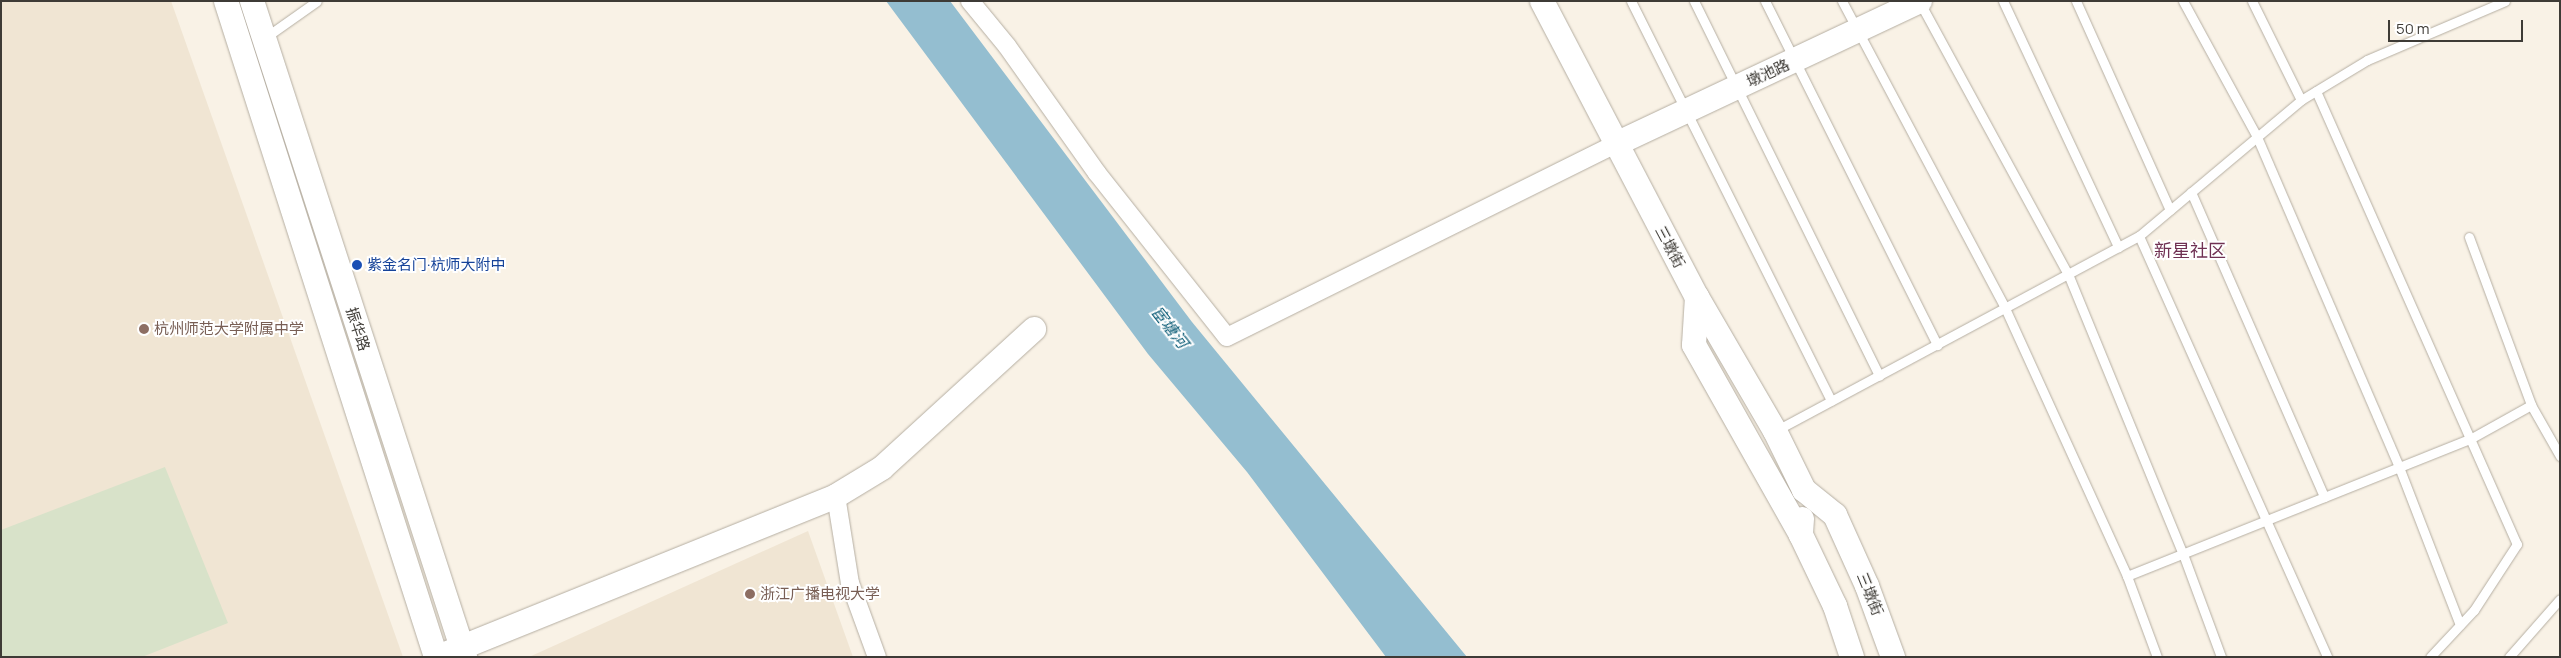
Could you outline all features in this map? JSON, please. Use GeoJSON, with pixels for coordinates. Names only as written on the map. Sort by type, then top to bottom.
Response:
{"type":"FeatureCollection","features":[{"type":"Feature","properties":{"kind":"street"},"geometry":{"type":"LineString","coordinates":[[970,1],[1007,46],[1097,173],[1227,337],[1616,144]]}},
{"type":"Feature","properties":{"kind":"street","name":"三墩街"},"geometry":{"type":"LineString","coordinates":[[1542,1],[1697,297],[1775,431],[1804,490],[1835,515],[1867,586],[1893,657]]}},
{"type":"Feature","properties":{"kind":"street","name":"墩池路"},"geometry":{"type":"LineString","coordinates":[[1616,144],[1919,2]]}},
{"type":"Feature","properties":{"kind":"street","name":"振华路"},"geometry":{"type":"LineString","coordinates":[[256,4],[264,38],[463,652]]}},
{"type":"Feature","properties":{"kind":"street"},"geometry":{"type":"LineString","coordinates":[[230,11],[256,4]]}},
{"type":"Feature","properties":{"kind":"street","name":"振华路"},"geometry":{"type":"LineString","coordinates":[[230,11],[437,657]]}},
{"type":"Feature","properties":{"kind":"street"},"geometry":{"type":"LineString","coordinates":[[1697,297],[1694,345],[1801,535]]}},
{"type":"Feature","properties":{"kind":"street"},"geometry":{"type":"LineString","coordinates":[[437,657],[463,652],[836,496],[882,468],[1034,329]]}},
{"type":"Feature","properties":{"kind":"street","name":"三墩街"},"geometry":{"type":"LineString","coordinates":[[1804,490],[1801,535],[1834,606],[1852,657]]}},
{"type":"Feature","properties":{"kind":"street"},"geometry":{"type":"LineString","coordinates":[[836,496],[850,583],[877,657]]}},
{"type":"Feature","properties":{"kind":"lane"},"geometry":{"type":"LineString","coordinates":[[264,38],[317,1]]}},
{"type":"Feature","properties":{"kind":"lane"},"geometry":{"type":"LineString","coordinates":[[1631,1],[1831,401]]}},
{"type":"Feature","properties":{"kind":"lane"},"geometry":{"type":"LineString","coordinates":[[1694,1],[1879,376]]}},
{"type":"Feature","properties":{"kind":"lane"},"geometry":{"type":"LineString","coordinates":[[1765,1],[1937,345]]}},
{"type":"Feature","properties":{"kind":"lane"},"geometry":{"type":"LineString","coordinates":[[1842,1],[2005,308],[2127,576],[2157,657]]}},
{"type":"Feature","properties":{"kind":"lane"},"geometry":{"type":"LineString","coordinates":[[2003,1],[2118,247]]}},
{"type":"Feature","properties":{"kind":"lane"},"geometry":{"type":"LineString","coordinates":[[2076,1],[2170,210]]}},
{"type":"Feature","properties":{"kind":"lane"},"geometry":{"type":"LineString","coordinates":[[2183,1],[2257,137],[2399,467],[2460,625]]}},
{"type":"Feature","properties":{"kind":"lane"},"geometry":{"type":"LineString","coordinates":[[2252,1],[2301,100]]}},
{"type":"Feature","properties":{"kind":"lane"},"geometry":{"type":"LineString","coordinates":[[1775,431],[2139,236],[2301,100],[2367,60],[2506,1]]}},
{"type":"Feature","properties":{"kind":"lane"},"geometry":{"type":"LineString","coordinates":[[1919,2],[2068,274],[2183,554],[2221,657]]}},
{"type":"Feature","properties":{"kind":"lane"},"geometry":{"type":"LineString","coordinates":[[2316,91],[2517,544],[2474,610],[2430,657]]}},
{"type":"Feature","properties":{"kind":"lane"},"geometry":{"type":"LineString","coordinates":[[2191,192],[2324,497]]}},
{"type":"Feature","properties":{"kind":"lane"},"geometry":{"type":"LineString","coordinates":[[2139,236],[2264,522],[2326,657]]}},
{"type":"Feature","properties":{"kind":"lane"},"geometry":{"type":"LineString","coordinates":[[2469,237],[2531,405],[2560,456]]}},
{"type":"Feature","properties":{"kind":"lane"},"geometry":{"type":"LineString","coordinates":[[2127,576],[2470,438],[2531,405]]}},
{"type":"Feature","properties":{"kind":"lane"},"geometry":{"type":"LineString","coordinates":[[2509,657],[2560,599]]}},
{"type":"Feature","properties":{"kind":"shaded area","name":"杭州师范大学附属中学"},"geometry":{"type":"Polygon","coordinates":[[[1,1],[171,1],[403,657],[1,657],[1,1]]]}},
{"type":"Feature","properties":{"kind":"shaded area","name":"浙江广播电视大学"},"geometry":{"type":"Polygon","coordinates":[[[808,531],[853,657],[529,657],[808,531]]]}},
{"type":"Feature","properties":{"kind":"green space"},"geometry":{"type":"Polygon","coordinates":[[[165,467],[228,623],[142,657],[1,657],[1,530],[165,467]]]}},
{"type":"Feature","properties":{"kind":"water","name":"宦塘河"},"geometry":{"type":"Polygon","coordinates":[[[886,1],[950,1],[1192,322],[1467,657],[1386,657],[1247,472],[1148,354],[886,1]]]}},
{"type":"Feature","properties":{"kind":"place","name":"紫金名门·杭师大附中"},"geometry":{"type":"Point","coordinates":[357,265]}},
{"type":"Feature","properties":{"kind":"place","name":"杭州师范大学附属中学"},"geometry":{"type":"Point","coordinates":[144,329]}},
{"type":"Feature","properties":{"kind":"place","name":"浙江广播电视大学"},"geometry":{"type":"Point","coordinates":[750,594]}},
{"type":"Feature","properties":{"kind":"district","name":"新星社区"},"geometry":{"type":"Point","coordinates":[2190,250]}}]}
